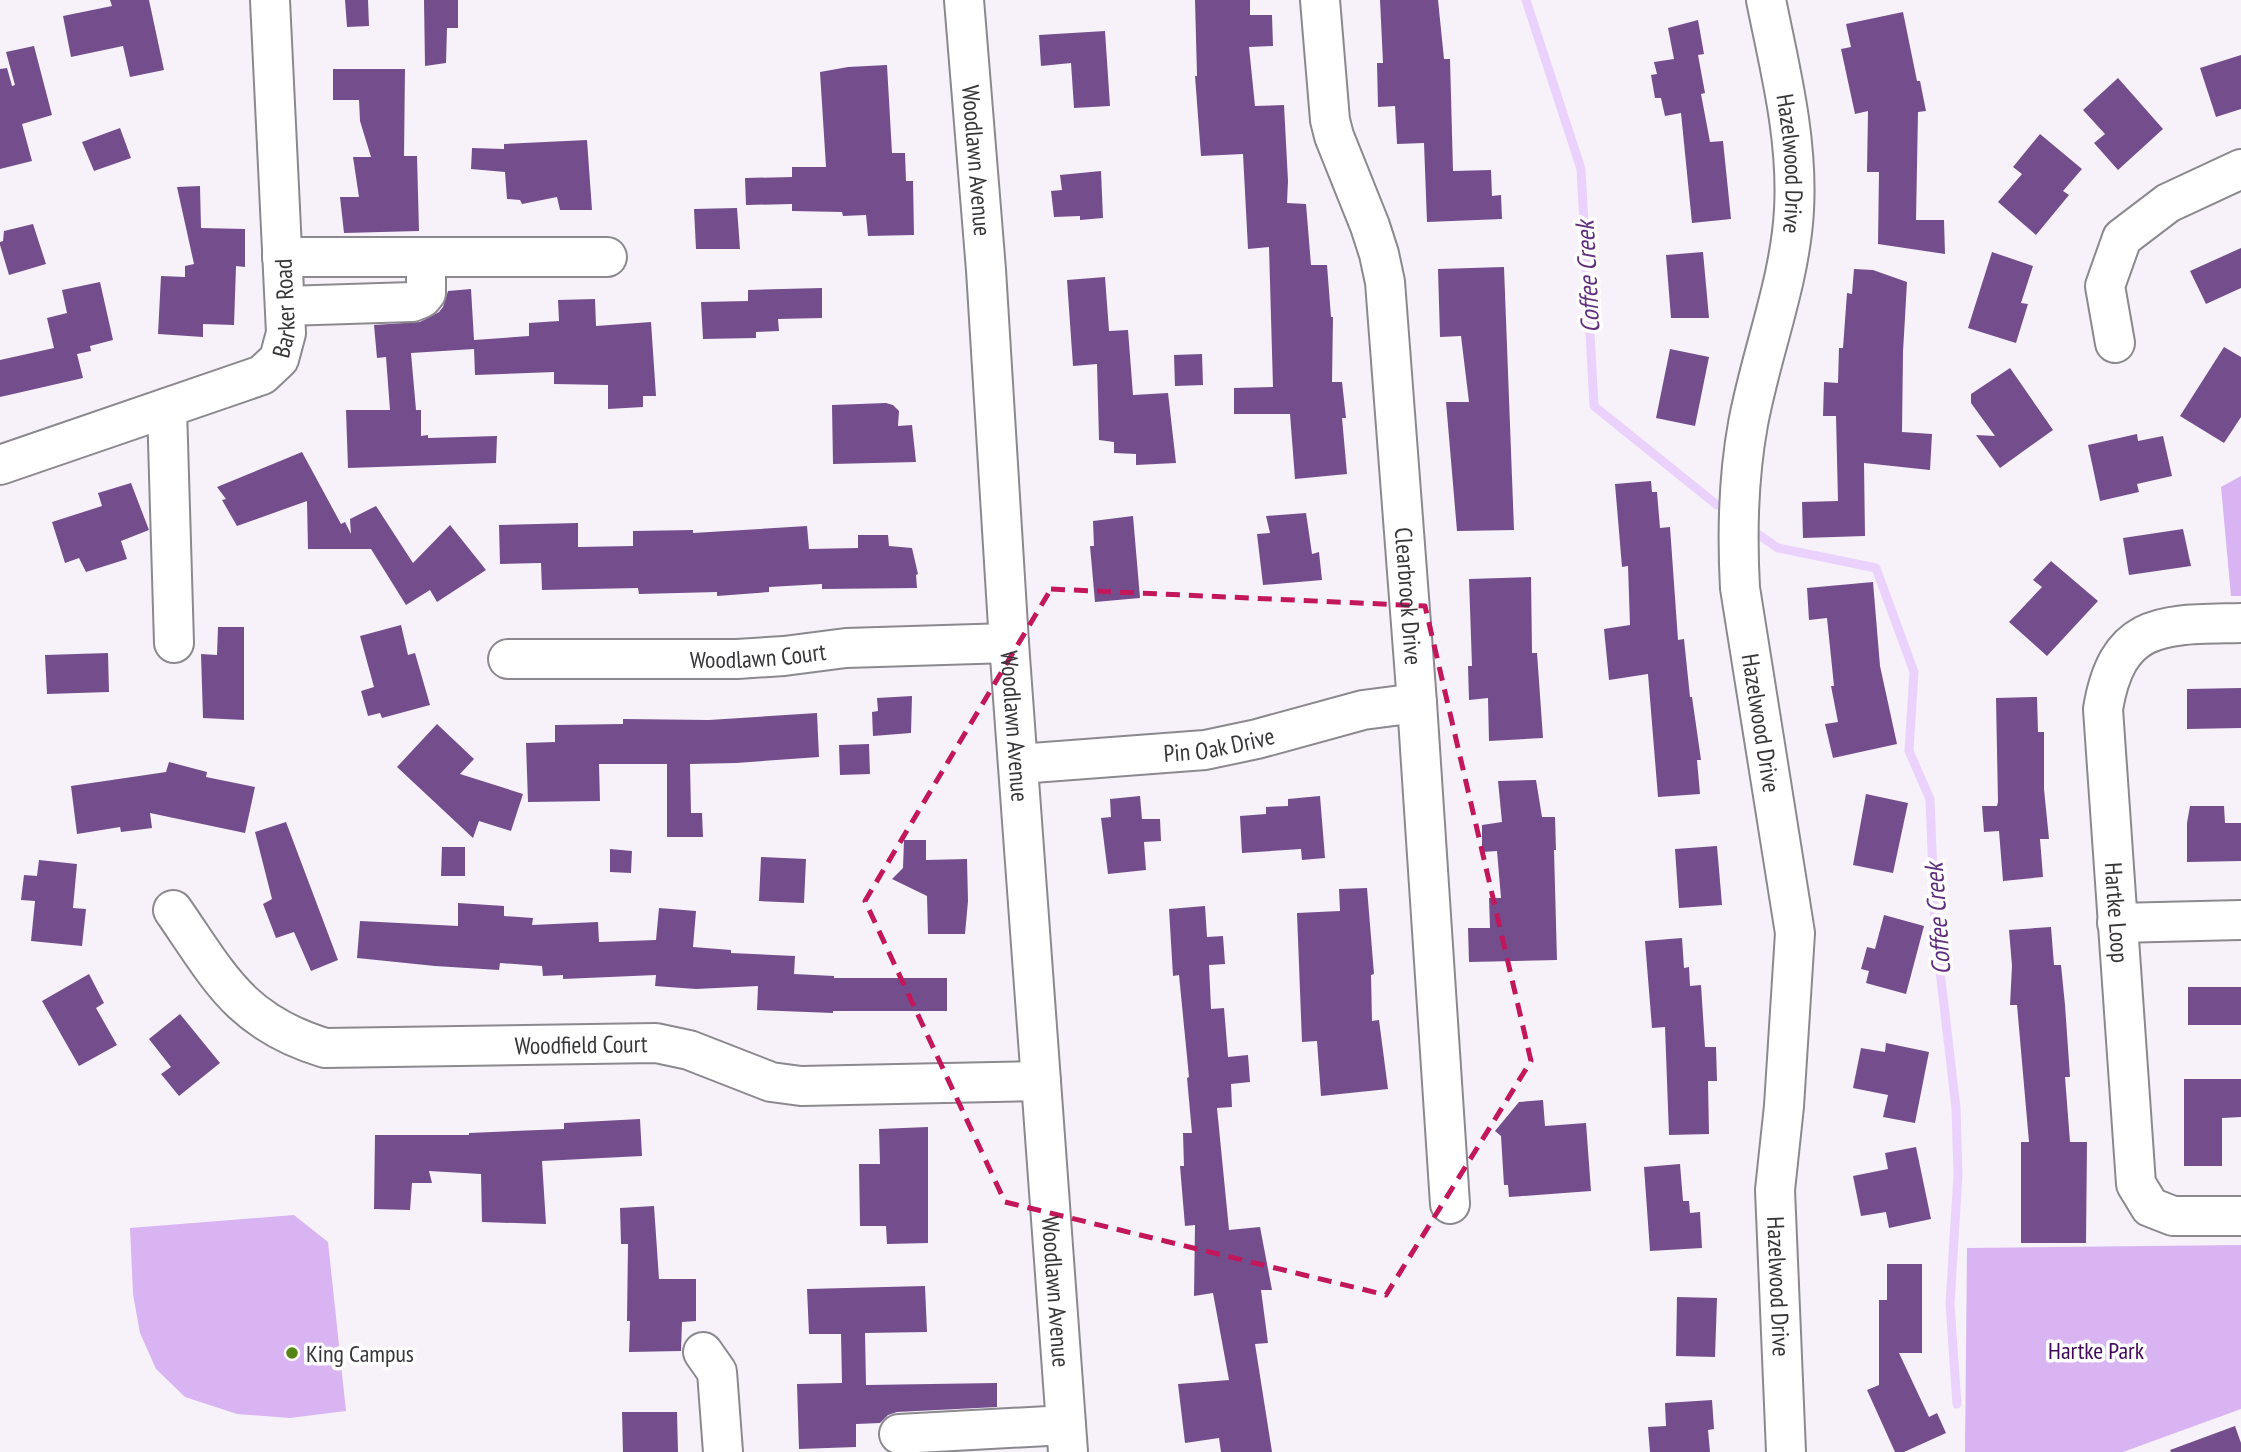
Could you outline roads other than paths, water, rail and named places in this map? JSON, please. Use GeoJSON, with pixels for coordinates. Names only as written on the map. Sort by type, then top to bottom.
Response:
{"type":"FeatureCollection","features":[{"type":"Feature","properties":{"kind":"street","name":"Barker Road"},"geometry":{"type":"LineString","coordinates":[[0,465],[262,375],[279,359],[286,334],[270,0]]}},
{"type":"Feature","properties":{"kind":"street","name":"Woodlawn Avenue"},"geometry":{"type":"LineString","coordinates":[[964,0],[986,270],[1009,643],[1067,1438]]}},
{"type":"Feature","properties":{"kind":"street","name":"Clearbrook Drive"},"geometry":{"type":"LineString","coordinates":[[1320,0],[1330,121],[1376,244],[1385,282],[1417,703],[1450,1204]]}},
{"type":"Feature","properties":{"kind":"street","name":"Hazelwood Drive"},"geometry":{"type":"LineString","coordinates":[[1766,0],[1789,114],[1795,170],[1794,211],[1789,253],[1748,423],[1737,537],[1740,588],[1795,933],[1784,1106],[1774,1190],[1786,1452]]}},
{"type":"Feature","properties":{"kind":"street"},"geometry":{"type":"LineString","coordinates":[[2115,343],[2105,286],[2122,239],[2168,203],[2241,169]]}},
{"type":"Feature","properties":{"kind":"street"},"geometry":{"type":"LineString","coordinates":[[282,257],[607,257]]}},
{"type":"Feature","properties":{"kind":"street"},"geometry":{"type":"LineString","coordinates":[[285,306],[412,302],[426,293],[426,257]]}},
{"type":"Feature","properties":{"kind":"street"},"geometry":{"type":"LineString","coordinates":[[167,408],[174,643]]}},
{"type":"Feature","properties":{"kind":"street","name":"Hartke Loop"},"geometry":{"type":"LineString","coordinates":[[2241,623],[2161,627],[2134,641],[2112,670],[2103,709],[2136,1184],[2150,1208],[2173,1216],[2241,1216]]}},
{"type":"Feature","properties":{"kind":"street","name":"Woodlawn Court"},"geometry":{"type":"LineString","coordinates":[[508,659],[737,659],[846,648],[1009,643]]}},
{"type":"Feature","properties":{"kind":"street","name":"Pin Oak Drive"},"geometry":{"type":"LineString","coordinates":[[1018,764],[1205,750],[1363,710],[1417,703]]}},
{"type":"Feature","properties":{"kind":"street","name":"Woodfield Court"},"geometry":{"type":"LineString","coordinates":[[173,910],[222,981],[241,1003],[280,1031],[325,1048],[656,1043],[690,1050],[771,1082],[801,1086],[1041,1081]]}},
{"type":"Feature","properties":{"kind":"street"},"geometry":{"type":"LineString","coordinates":[[2117,923],[2241,920]]}},
{"type":"Feature","properties":{"kind":"street"},"geometry":{"type":"LineString","coordinates":[[703,1352],[717,1372],[723,1452]]}},
{"type":"Feature","properties":{"kind":"street"},"geometry":{"type":"LineString","coordinates":[[899,1434],[1067,1438]]}},
{"type":"Feature","properties":{"kind":"waterway","name":"Coffee Creek"},"geometry":{"type":"LineString","coordinates":[[1526,0],[1581,169],[1594,406],[1717,505]]}},
{"type":"Feature","properties":{"kind":"waterway","name":"Coffee Creek"},"geometry":{"type":"LineString","coordinates":[[1759,535],[1778,548],[1876,568],[1914,672],[1909,751],[1930,799],[1935,928],[1956,1108],[1958,1175],[1950,1304],[1957,1404]]}},
{"type":"Feature","properties":{"kind":"place","name":"King Campus"},"geometry":{"type":"Point","coordinates":[292,1353]}},
{"type":"Feature","properties":{"kind":"park label","name":"Hartke Park"},"geometry":{"type":"Point","coordinates":[2096,1350]}}]}
